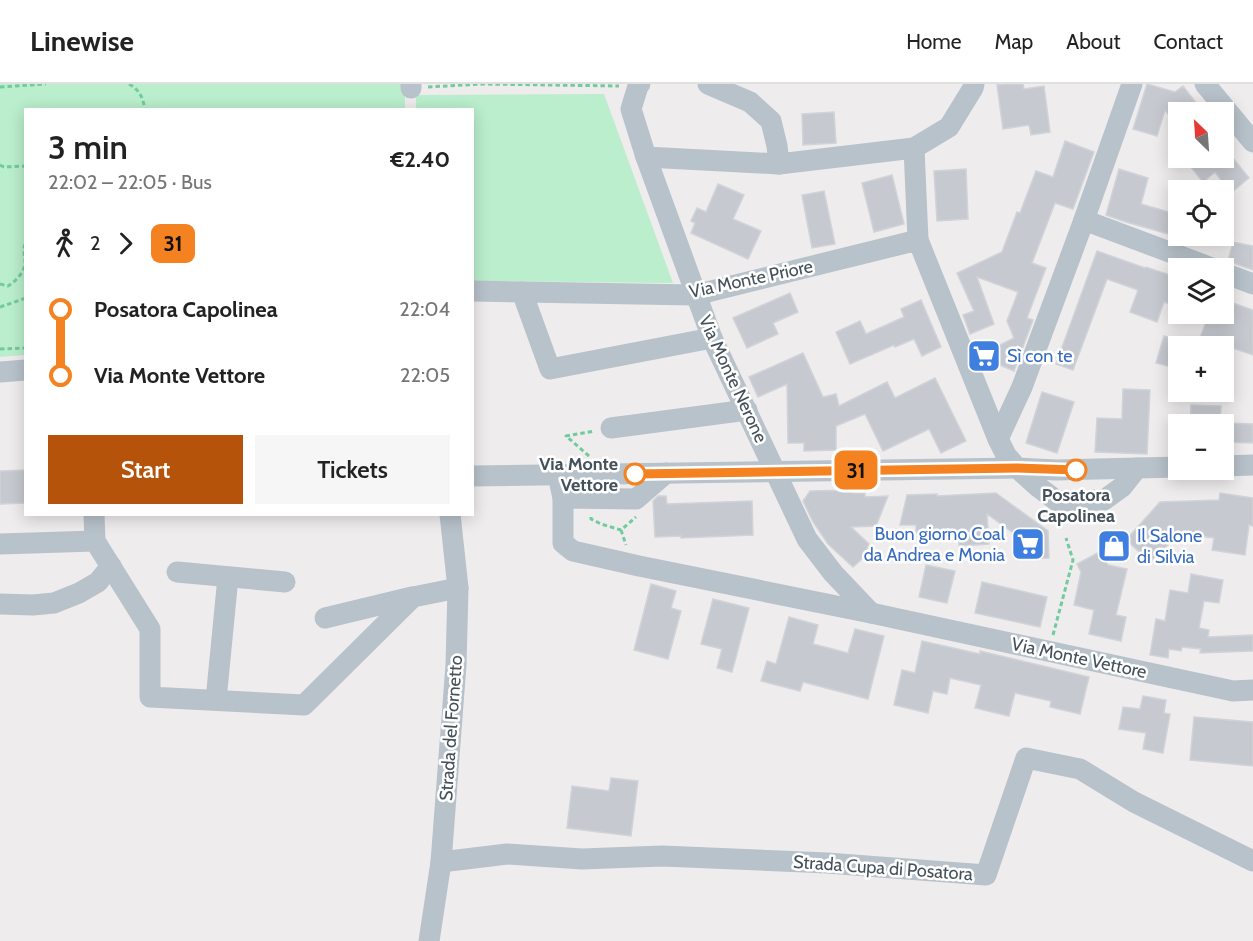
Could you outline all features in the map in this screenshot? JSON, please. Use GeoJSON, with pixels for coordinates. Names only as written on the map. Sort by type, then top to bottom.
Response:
{"type":"FeatureCollection","features":[{"type":"Feature","properties":{"kind":"street"},"geometry":{"type":"LineString","coordinates":[[708,84],[750,102],[771,121],[778,155]]}},
{"type":"Feature","properties":{"kind":"street"},"geometry":{"type":"LineString","coordinates":[[646,157],[778,155],[914,148],[949,128],[974,84]]}},
{"type":"Feature","properties":{"kind":"street"},"geometry":{"type":"LineString","coordinates":[[998,439],[1022,387],[1132,84]]}},
{"type":"Feature","properties":{"kind":"street"},"geometry":{"type":"LineString","coordinates":[[1205,84],[1249,129]]}},
{"type":"Feature","properties":{"kind":"street","name":"Via Monte Nerone"},"geometry":{"type":"LineString","coordinates":[[639,85],[631,109],[646,157],[712,338],[807,539],[833,573],[871,613]]}},
{"type":"Feature","properties":{"kind":"street"},"geometry":{"type":"LineString","coordinates":[[914,148],[918,240],[1006,456],[1037,486],[1057,501],[1104,501],[1122,487],[1137,468]]}},
{"type":"Feature","properties":{"kind":"street"},"geometry":{"type":"LineString","coordinates":[[1084,220],[1185,258]]}},
{"type":"Feature","properties":{"kind":"street","name":"Via Monte Priore"},"geometry":{"type":"LineString","coordinates":[[474,291],[695,295],[918,240]]}},
{"type":"Feature","properties":{"kind":"street"},"geometry":{"type":"LineString","coordinates":[[1234,277],[1253,284]]}},
{"type":"Feature","properties":{"kind":"street"},"geometry":{"type":"LineString","coordinates":[[522,292],[550,369],[712,338]]}},
{"type":"Feature","properties":{"kind":"street"},"geometry":{"type":"LineString","coordinates":[[0,372],[24,370]]}},
{"type":"Feature","properties":{"kind":"street"},"geometry":{"type":"LineString","coordinates":[[611,428],[747,410]]}},
{"type":"Feature","properties":{"kind":"street"},"geometry":{"type":"LineString","coordinates":[[1234,466],[1253,465]]}},
{"type":"Feature","properties":{"kind":"street"},"geometry":{"type":"LineString","coordinates":[[474,476],[1168,467]]}},
{"type":"Feature","properties":{"kind":"street"},"geometry":{"type":"LineString","coordinates":[[563,498],[636,499],[666,473]]}},
{"type":"Feature","properties":{"kind":"street","name":"Via Monte Vettore"},"geometry":{"type":"LineString","coordinates":[[558,475],[563,498],[563,543],[573,551],[1233,691],[1253,690]]}},
{"type":"Feature","properties":{"kind":"street"},"geometry":{"type":"LineString","coordinates":[[94,516],[95,541],[150,629],[150,697],[304,705],[413,597]]}},
{"type":"Feature","properties":{"kind":"street","name":"Strada del Fornetto"},"geometry":{"type":"LineString","coordinates":[[429,941],[441,861],[456,665],[458,588],[450,516]]}},
{"type":"Feature","properties":{"kind":"street"},"geometry":{"type":"LineString","coordinates":[[0,544],[95,541]]}},
{"type":"Feature","properties":{"kind":"street"},"geometry":{"type":"LineString","coordinates":[[0,604],[54,603],[98,582],[111,566]]}},
{"type":"Feature","properties":{"kind":"street"},"geometry":{"type":"LineString","coordinates":[[177,572],[285,582]]}},
{"type":"Feature","properties":{"kind":"street"},"geometry":{"type":"LineString","coordinates":[[216,700],[228,577]]}},
{"type":"Feature","properties":{"kind":"street"},"geometry":{"type":"LineString","coordinates":[[325,618],[458,588]]}},
{"type":"Feature","properties":{"kind":"street","name":"Strada Cupa di Posatora"},"geometry":{"type":"LineString","coordinates":[[441,861],[507,855],[582,859],[662,856],[826,863],[986,875],[1026,758],[1080,769],[1134,802],[1253,861]]}},
{"type":"Feature","properties":{"kind":"path"},"geometry":{"type":"LineString","coordinates":[[0,87],[46,84]]}},
{"type":"Feature","properties":{"kind":"path"},"geometry":{"type":"LineString","coordinates":[[129,84],[137,88],[145,108]]}},
{"type":"Feature","properties":{"kind":"path"},"geometry":{"type":"LineString","coordinates":[[411,86],[639,85]]}},
{"type":"Feature","properties":{"kind":"path"},"geometry":{"type":"LineString","coordinates":[[0,165],[4,167],[24,166]]}},
{"type":"Feature","properties":{"kind":"path"},"geometry":{"type":"LineString","coordinates":[[0,284],[8,286],[16,280],[24,265]]}},
{"type":"Feature","properties":{"kind":"path"},"geometry":{"type":"LineString","coordinates":[[0,307],[24,299]]}},
{"type":"Feature","properties":{"kind":"path"},"geometry":{"type":"LineString","coordinates":[[0,349],[24,348]]}},
{"type":"Feature","properties":{"kind":"path"},"geometry":{"type":"LineString","coordinates":[[591,458],[566,436],[611,428]]}},
{"type":"Feature","properties":{"kind":"path"},"geometry":{"type":"LineString","coordinates":[[591,512],[591,519],[621,530],[636,517]]}},
{"type":"Feature","properties":{"kind":"path"},"geometry":{"type":"LineString","coordinates":[[1049,652],[1072,560],[1066,538]]}},
{"type":"Feature","properties":{"kind":"green space"},"geometry":{"type":"Polygon","coordinates":[[[0,84],[405,84],[405,108],[24,108],[24,355],[0,357],[0,84]]]}},
{"type":"Feature","properties":{"kind":"green space"},"geometry":{"type":"Polygon","coordinates":[[[604,94],[673,283],[474,281],[474,108],[416,108],[416,95],[604,94]]]}},
{"type":"Feature","properties":{"kind":"building"},"geometry":{"type":"Polygon","coordinates":[[[1023,84],[1024,89],[1044,86],[1050,132],[1031,135],[1029,125],[1003,129],[997,85],[1023,84]]]}},
{"type":"Feature","properties":{"kind":"building"},"geometry":{"type":"Polygon","coordinates":[[[1147,84],[1175,92],[1183,86],[1195,102],[1168,102],[1168,114],[1165,110],[1157,136],[1133,129],[1147,84]]]}},
{"type":"Feature","properties":{"kind":"building"},"geometry":{"type":"Polygon","coordinates":[[[834,112],[836,143],[803,145],[802,114],[834,112]]]}},
{"type":"Feature","properties":{"kind":"building"},"geometry":{"type":"Polygon","coordinates":[[[1065,141],[1094,152],[1073,209],[1055,203],[1032,263],[1046,268],[1027,318],[1033,320],[1014,371],[978,356],[1014,338],[1007,321],[1018,292],[977,277],[994,324],[970,334],[963,315],[974,311],[957,273],[1002,252],[1036,171],[1053,177],[1065,141]]]}},
{"type":"Feature","properties":{"kind":"building"},"geometry":{"type":"Polygon","coordinates":[[[1234,159],[1249,178],[1234,190],[1234,180],[1221,180],[1215,172],[1205,180],[1201,180],[1192,168],[1234,168],[1234,159]]]}},
{"type":"Feature","properties":{"kind":"building"},"geometry":{"type":"Polygon","coordinates":[[[966,169],[968,219],[937,221],[934,171],[966,169]]]}},
{"type":"Feature","properties":{"kind":"building"},"geometry":{"type":"Polygon","coordinates":[[[1119,169],[1148,178],[1141,204],[1168,212],[1168,234],[1126,222],[1106,215],[1119,169]]]}},
{"type":"Feature","properties":{"kind":"building"},"geometry":{"type":"Polygon","coordinates":[[[892,175],[904,224],[874,232],[862,183],[892,175]]]}},
{"type":"Feature","properties":{"kind":"building"},"geometry":{"type":"Polygon","coordinates":[[[718,184],[744,195],[733,219],[761,231],[748,259],[691,233],[695,223],[691,221],[697,208],[706,212],[718,184]]]}},
{"type":"Feature","properties":{"kind":"building"},"geometry":{"type":"Polygon","coordinates":[[[824,191],[835,244],[812,248],[802,195],[824,191]]]}},
{"type":"Feature","properties":{"kind":"building"},"geometry":{"type":"Polygon","coordinates":[[[1234,242],[1253,246],[1253,270],[1234,263],[1234,258],[1229,258],[1234,242]]]}},
{"type":"Feature","properties":{"kind":"building"},"geometry":{"type":"Polygon","coordinates":[[[1097,251],[1168,274],[1168,303],[1164,302],[1157,322],[1130,312],[1138,290],[1107,279],[1073,370],[1056,364],[1097,251]]]}},
{"type":"Feature","properties":{"kind":"building"},"geometry":{"type":"Polygon","coordinates":[[[790,293],[798,312],[773,323],[778,334],[747,348],[733,318],[790,293]]]}},
{"type":"Feature","properties":{"kind":"building"},"geometry":{"type":"Polygon","coordinates":[[[921,300],[941,347],[922,356],[914,339],[850,364],[836,332],[860,321],[866,334],[904,317],[901,309],[921,300]]]}},
{"type":"Feature","properties":{"kind":"building"},"geometry":{"type":"Polygon","coordinates":[[[1234,303],[1253,310],[1253,355],[1234,348],[1234,336],[1201,336],[1205,324],[1234,324],[1234,303]]]}},
{"type":"Feature","properties":{"kind":"building"},"geometry":{"type":"Polygon","coordinates":[[[1164,336],[1168,337],[1168,366],[1156,363],[1164,336]]]}},
{"type":"Feature","properties":{"kind":"building"},"geometry":{"type":"Polygon","coordinates":[[[803,353],[823,397],[836,394],[839,406],[887,382],[895,398],[935,378],[966,441],[941,453],[929,429],[883,451],[865,414],[836,426],[836,450],[804,451],[804,443],[788,443],[787,384],[758,397],[749,377],[803,353]]]}},
{"type":"Feature","properties":{"kind":"building"},"geometry":{"type":"Polygon","coordinates":[[[1123,389],[1150,390],[1147,454],[1095,452],[1097,418],[1122,419],[1123,389]]]}},
{"type":"Feature","properties":{"kind":"building"},"geometry":{"type":"Polygon","coordinates":[[[1042,392],[1074,402],[1057,453],[1026,443],[1042,392]]]}},
{"type":"Feature","properties":{"kind":"building"},"geometry":{"type":"Polygon","coordinates":[[[1191,405],[1221,406],[1221,414],[1191,414],[1191,405]]]}},
{"type":"Feature","properties":{"kind":"building"},"geometry":{"type":"Polygon","coordinates":[[[1234,423],[1253,424],[1253,443],[1234,442],[1234,423]]]}},
{"type":"Feature","properties":{"kind":"building"},"geometry":{"type":"Polygon","coordinates":[[[24,470],[24,503],[0,504],[0,471],[24,470]]]}},
{"type":"Feature","properties":{"kind":"building"},"geometry":{"type":"Polygon","coordinates":[[[853,490],[853,493],[865,493],[865,497],[888,496],[876,526],[851,527],[869,544],[864,557],[853,567],[828,544],[813,522],[803,501],[810,491],[853,490]]]}},
{"type":"Feature","properties":{"kind":"building"},"geometry":{"type":"Polygon","coordinates":[[[996,493],[1048,531],[1049,558],[1020,559],[1019,537],[987,514],[989,544],[959,546],[959,531],[916,533],[916,525],[900,525],[907,495],[996,493]]]}},
{"type":"Feature","properties":{"kind":"building"},"geometry":{"type":"Polygon","coordinates":[[[1220,493],[1253,498],[1253,526],[1249,525],[1245,555],[1212,550],[1214,538],[1178,533],[1154,561],[1148,556],[1146,558],[1126,540],[1160,502],[1219,500],[1220,493]]]}},
{"type":"Feature","properties":{"kind":"building"},"geometry":{"type":"Polygon","coordinates":[[[658,496],[666,496],[667,504],[752,501],[753,535],[655,537],[653,501],[658,496]]]}},
{"type":"Feature","properties":{"kind":"building"},"geometry":{"type":"Polygon","coordinates":[[[1101,551],[1108,565],[1127,569],[1116,615],[1126,617],[1121,641],[1089,634],[1094,610],[1074,605],[1081,572],[1077,564],[1101,551]]]}},
{"type":"Feature","properties":{"kind":"building"},"geometry":{"type":"Polygon","coordinates":[[[926,565],[955,571],[947,603],[919,597],[926,565]]]}},
{"type":"Feature","properties":{"kind":"building"},"geometry":{"type":"Polygon","coordinates":[[[1191,574],[1223,580],[1219,603],[1204,601],[1199,628],[1209,630],[1208,637],[1253,635],[1253,651],[1200,653],[1201,649],[1182,647],[1181,651],[1169,649],[1168,658],[1150,655],[1156,619],[1165,621],[1170,590],[1188,593],[1191,574]]]}},
{"type":"Feature","properties":{"kind":"building"},"geometry":{"type":"Polygon","coordinates":[[[982,582],[1047,597],[1040,627],[975,613],[982,582]]]}},
{"type":"Feature","properties":{"kind":"building"},"geometry":{"type":"Polygon","coordinates":[[[651,584],[676,591],[671,608],[681,611],[668,659],[634,650],[651,584]]]}},
{"type":"Feature","properties":{"kind":"building"},"geometry":{"type":"Polygon","coordinates":[[[713,599],[749,608],[732,672],[717,668],[722,649],[701,644],[713,599]]]}},
{"type":"Feature","properties":{"kind":"building"},"geometry":{"type":"Polygon","coordinates":[[[789,617],[818,625],[813,644],[848,653],[855,629],[884,636],[868,699],[803,682],[800,691],[761,681],[767,661],[776,664],[789,617]]]}},
{"type":"Feature","properties":{"kind":"building"},"geometry":{"type":"Polygon","coordinates":[[[922,641],[980,654],[980,651],[1089,677],[1080,714],[1050,707],[1051,701],[1015,693],[1009,716],[975,708],[981,685],[950,678],[947,694],[933,691],[928,713],[894,705],[902,670],[915,673],[922,641]]]}},
{"type":"Feature","properties":{"kind":"building"},"geometry":{"type":"Polygon","coordinates":[[[1143,696],[1166,700],[1164,713],[1170,714],[1163,753],[1143,749],[1146,733],[1119,729],[1123,707],[1140,709],[1143,696]]]}},
{"type":"Feature","properties":{"kind":"building"},"geometry":{"type":"Polygon","coordinates":[[[1194,717],[1253,722],[1253,766],[1190,760],[1194,717]]]}},
{"type":"Feature","properties":{"kind":"building"},"geometry":{"type":"Polygon","coordinates":[[[611,778],[638,781],[631,836],[567,828],[572,786],[609,791],[611,778]]]}},
{"type":"Feature","properties":{"kind":"bus line","name":"31"},"geometry":{"type":"LineString","coordinates":[[635,474],[1017,468],[1076,470]]}},
{"type":"Feature","properties":{"kind":"place","name":"Sì con te"},"geometry":{"type":"Point","coordinates":[984,356]}},
{"type":"Feature","properties":{"kind":"place","name":"Posatora Capolinea"},"geometry":{"type":"Point","coordinates":[1076,470]}},
{"type":"Feature","properties":{"kind":"place","name":"Via Monte Vettore"},"geometry":{"type":"Point","coordinates":[635,474]}},
{"type":"Feature","properties":{"kind":"place","name":"Buon giorno Coal da Andrea e Monia"},"geometry":{"type":"Point","coordinates":[1028,544]}},
{"type":"Feature","properties":{"kind":"place","name":"Il Salone di Silvia"},"geometry":{"type":"Point","coordinates":[1114,546]}}]}
